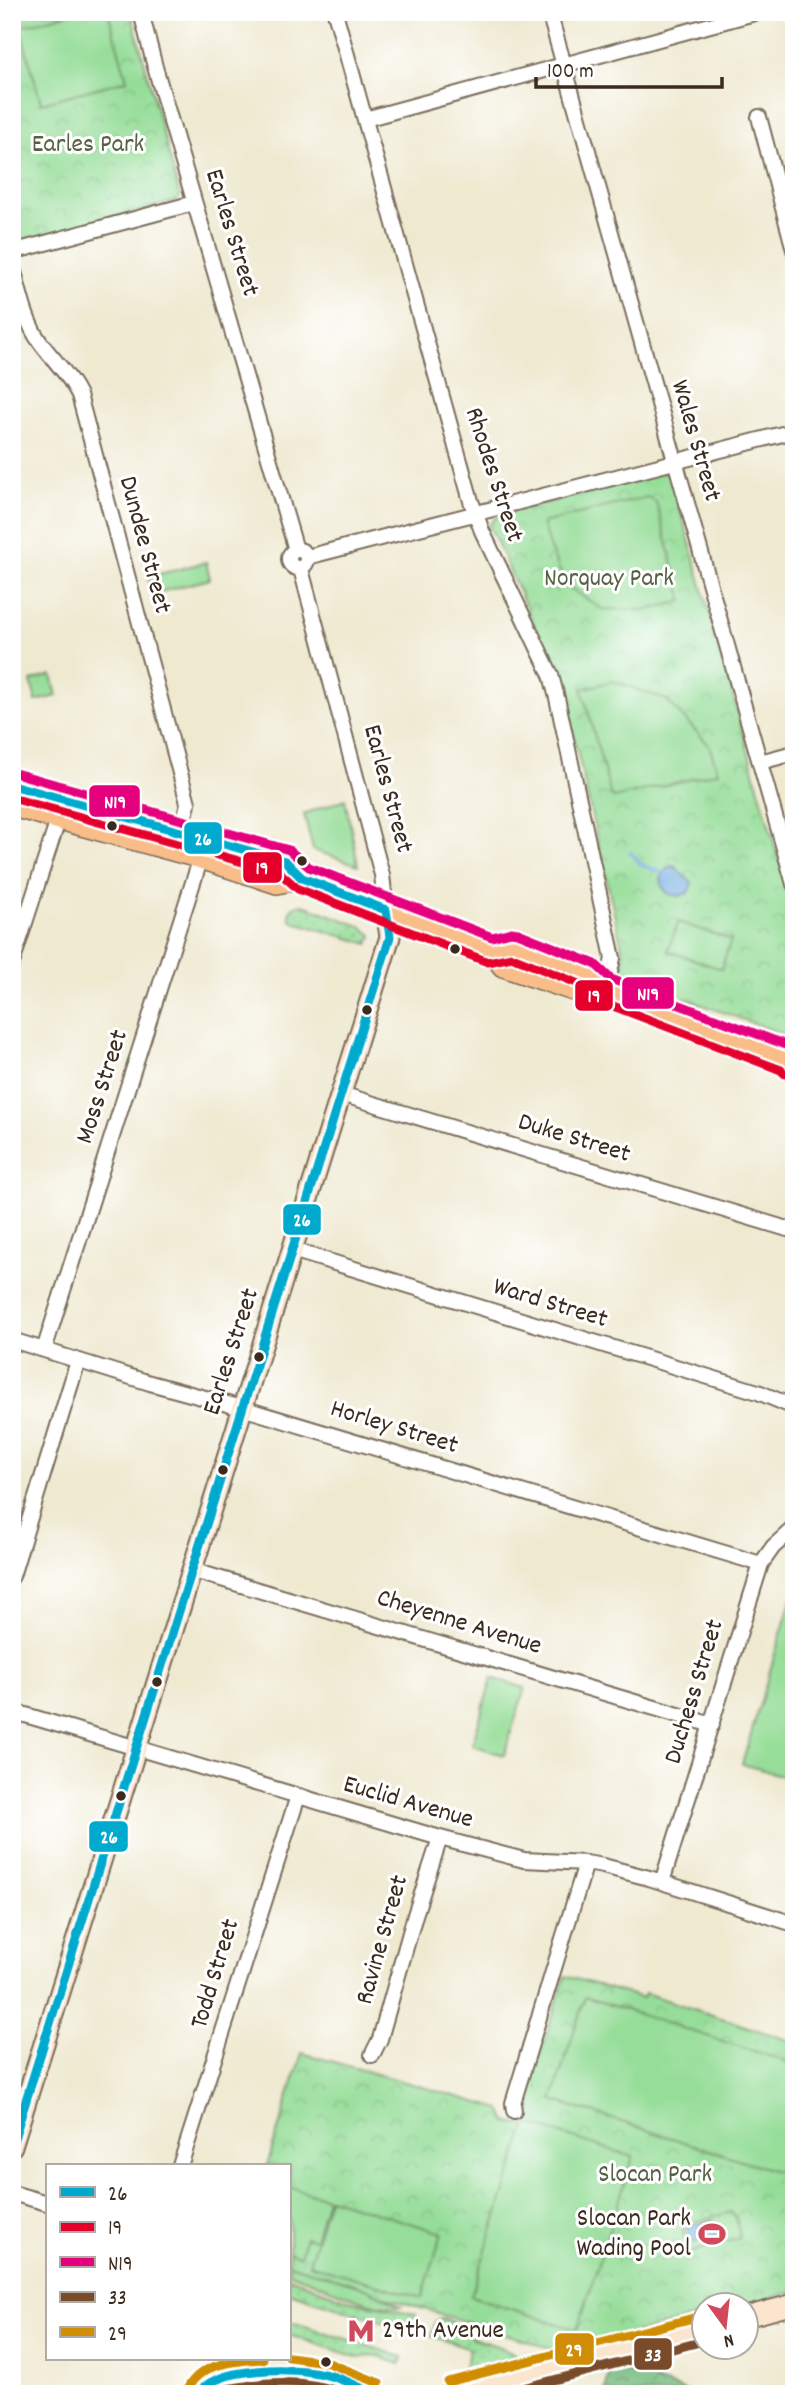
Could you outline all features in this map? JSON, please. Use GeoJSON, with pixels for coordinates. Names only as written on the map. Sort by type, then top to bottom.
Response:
{"type":"FeatureCollection","features":[{"type":"Feature","properties":{"kind":"main road"},"geometry":{"type":"LineString","coordinates":[[12,785],[62,809],[204,849],[277,883],[302,877],[491,950],[513,944],[589,975],[605,990],[792,1061]]}},
{"type":"Feature","properties":{"kind":"main road"},"geometry":{"type":"LineString","coordinates":[[12,806],[62,809]]}},
{"type":"Feature","properties":{"kind":"street","name":"Earles Street"},"geometry":{"type":"LineString","coordinates":[[12,2146],[390,937],[382,875],[301,559],[194,203],[141,12]]}},
{"type":"Feature","properties":{"kind":"street","name":"Rhodes Street"},"geometry":{"type":"LineString","coordinates":[[335,12],[475,514],[551,675],[612,958],[605,990]]}},
{"type":"Feature","properties":{"kind":"street","name":"Wales Street"},"geometry":{"type":"LineString","coordinates":[[549,12],[794,884]]}},
{"type":"Feature","properties":{"kind":"street"},"geometry":{"type":"LineString","coordinates":[[365,119],[758,12]]}},
{"type":"Feature","properties":{"kind":"street"},"geometry":{"type":"LineString","coordinates":[[759,117],[794,250]]}},
{"type":"Feature","properties":{"kind":"street"},"geometry":{"type":"LineString","coordinates":[[12,252],[194,203]]}},
{"type":"Feature","properties":{"kind":"street","name":"Dundee Street"},"geometry":{"type":"LineString","coordinates":[[12,265],[28,322],[79,395],[188,803],[180,842]]}},
{"type":"Feature","properties":{"kind":"street"},"geometry":{"type":"LineString","coordinates":[[301,559],[794,431]]}},
{"type":"Feature","properties":{"kind":"street"},"geometry":{"type":"LineString","coordinates":[[760,762],[794,753]]}},
{"type":"Feature","properties":{"kind":"street"},"geometry":{"type":"LineString","coordinates":[[12,963],[62,809]]}},
{"type":"Feature","properties":{"kind":"street","name":"Moss Street"},"geometry":{"type":"LineString","coordinates":[[44,1350],[204,849]]}},
{"type":"Feature","properties":{"kind":"street","name":"Duke Street"},"geometry":{"type":"LineString","coordinates":[[341,1094],[794,1231]]}},
{"type":"Feature","properties":{"kind":"street","name":"Ward Street"},"geometry":{"type":"LineString","coordinates":[[292,1250],[758,1392],[794,1407]]}},
{"type":"Feature","properties":{"kind":"street","name":"Horley Street"},"geometry":{"type":"LineString","coordinates":[[12,1340],[761,1564]]}},
{"type":"Feature","properties":{"kind":"street"},"geometry":{"type":"LineString","coordinates":[[12,1576],[78,1361]]}},
{"type":"Feature","properties":{"kind":"street","name":"Duchess Street"},"geometry":{"type":"LineString","coordinates":[[662,1882],[761,1564],[773,1547],[794,1528]]}},
{"type":"Feature","properties":{"kind":"street","name":"Cheyenne Avenue"},"geometry":{"type":"LineString","coordinates":[[191,1570],[712,1725]]}},
{"type":"Feature","properties":{"kind":"street","name":"Euclid Avenue"},"geometry":{"type":"LineString","coordinates":[[12,1711],[440,1838],[524,1860],[586,1863],[662,1882],[794,1924]]}},
{"type":"Feature","properties":{"kind":"street","name":"Todd Street"},"geometry":{"type":"LineString","coordinates":[[181,2164],[298,1796]]}},
{"type":"Feature","properties":{"kind":"street","name":"Ravine Street"},"geometry":{"type":"LineString","coordinates":[[372,2055],[380,2039],[440,1838]]}},
{"type":"Feature","properties":{"kind":"street"},"geometry":{"type":"LineString","coordinates":[[514,2111],[513,2103],[586,1863]]}},
{"type":"Feature","properties":{"kind":"street"},"geometry":{"type":"LineString","coordinates":[[12,2193],[46,2203]]}},
{"type":"Feature","properties":{"kind":"street"},"geometry":{"type":"LineString","coordinates":[[760,2313],[794,2304]]}},
{"type":"Feature","properties":{"kind":"street"},"geometry":{"type":"LineString","coordinates":[[451,2394],[690,2332]]}},
{"type":"Feature","properties":{"kind":"green space","name":"Earles Park"},"geometry":{"type":"Polygon","coordinates":[[[12,12],[131,12],[180,197],[175,201],[12,247],[12,12]]]}},
{"type":"Feature","properties":{"kind":"green space"},"geometry":{"type":"Polygon","coordinates":[[[73,12],[108,12],[127,80],[41,103],[20,27],[73,12]]]}},
{"type":"Feature","properties":{"kind":"green space","name":"Norquay Park"},"geometry":{"type":"Polygon","coordinates":[[[664,472],[676,485],[677,497],[794,914],[794,1038],[634,980],[623,972],[623,952],[563,689],[489,525],[497,516],[664,472]]]}},
{"type":"Feature","properties":{"kind":"green space"},"geometry":{"type":"Polygon","coordinates":[[[647,497],[656,502],[683,601],[646,610],[602,609],[567,586],[550,549],[542,523],[647,497]]]}},
{"type":"Feature","properties":{"kind":"green space"},"geometry":{"type":"Polygon","coordinates":[[[206,562],[210,579],[152,594],[148,577],[206,562]]]}},
{"type":"Feature","properties":{"kind":"green space"},"geometry":{"type":"Polygon","coordinates":[[[52,675],[57,696],[36,701],[31,681],[52,675]]]}},
{"type":"Feature","properties":{"kind":"green space"},"geometry":{"type":"Polygon","coordinates":[[[613,681],[667,700],[709,745],[718,772],[614,798],[611,796],[582,689],[613,681]]]}},
{"type":"Feature","properties":{"kind":"green space"},"geometry":{"type":"Polygon","coordinates":[[[345,799],[358,865],[313,850],[304,814],[345,799]]]}},
{"type":"Feature","properties":{"kind":"green space"},"geometry":{"type":"Polygon","coordinates":[[[301,904],[360,926],[372,935],[369,944],[294,922],[290,918],[290,911],[301,904]]]}},
{"type":"Feature","properties":{"kind":"green space"},"geometry":{"type":"Polygon","coordinates":[[[678,922],[731,940],[721,969],[668,951],[678,922]]]}},
{"type":"Feature","properties":{"kind":"green space"},"geometry":{"type":"Polygon","coordinates":[[[794,1594],[794,1779],[742,1764],[794,1594]]]}},
{"type":"Feature","properties":{"kind":"green space"},"geometry":{"type":"Polygon","coordinates":[[[492,1678],[525,1688],[504,1755],[472,1745],[492,1678]]]}},
{"type":"Feature","properties":{"kind":"green space","name":"Slocan Park"},"geometry":{"type":"Polygon","coordinates":[[[565,1976],[643,1998],[645,1993],[794,2042],[794,2292],[760,2300],[760,2290],[690,2290],[690,2319],[563,2352],[290,2267],[290,2164],[268,2164],[302,2053],[501,2109],[507,2122],[521,2125],[531,2114],[529,2089],[565,1976]]]}},
{"type":"Feature","properties":{"kind":"green space"},"geometry":{"type":"Polygon","coordinates":[[[585,1997],[794,2064],[794,2125],[779,2172],[552,2100],[585,1997]]]}},
{"type":"Feature","properties":{"kind":"green space"},"geometry":{"type":"Polygon","coordinates":[[[527,2123],[633,2157],[577,2330],[471,2296],[527,2123]]]}},
{"type":"Feature","properties":{"kind":"green space"},"geometry":{"type":"Polygon","coordinates":[[[290,2187],[327,2198],[315,2240],[305,2237],[300,2256],[290,2252],[290,2187]]]}},
{"type":"Feature","properties":{"kind":"green space"},"geometry":{"type":"Polygon","coordinates":[[[329,2198],[442,2233],[422,2298],[309,2264],[329,2198]]]}},
{"type":"Feature","properties":{"kind":"green space","name":"Slocan Park Wading Pool"},"geometry":{"type":"Polygon","coordinates":[[[731,2212],[736,2217],[740,2238],[689,2253],[683,2232],[685,2224],[731,2212]]]}},
{"type":"Feature","properties":{"kind":"green space"},"geometry":{"type":"Polygon","coordinates":[[[290,2264],[364,2287],[401,2306],[375,2304],[290,2273],[290,2264]]]}},
{"type":"Feature","properties":{"kind":"green space"},"geometry":{"type":"Polygon","coordinates":[[[290,2277],[347,2300],[416,2314],[412,2327],[405,2325],[404,2329],[290,2292],[290,2277]]]}},
{"type":"Feature","properties":{"kind":"green space"},"geometry":{"type":"Polygon","coordinates":[[[442,2318],[454,2323],[471,2337],[502,2348],[519,2358],[463,2373],[470,2349],[431,2336],[436,2321],[442,2318]]]}},
{"type":"Feature","properties":{"kind":"green space"},"geometry":{"type":"Polygon","coordinates":[[[290,2321],[403,2357],[400,2364],[374,2355],[359,2358],[290,2335],[290,2321]]]}},
{"type":"Feature","properties":{"kind":"green space"},"geometry":{"type":"Polygon","coordinates":[[[624,2370],[694,2394],[618,2394],[605,2390],[610,2371],[624,2370]]]}},
{"type":"Feature","properties":{"kind":"green space"},"geometry":{"type":"Polygon","coordinates":[[[306,2377],[355,2394],[341,2394],[321,2384],[275,2393],[274,2379],[306,2377]]]}},
{"type":"Feature","properties":{"kind":"green space"},"geometry":{"type":"Polygon","coordinates":[[[268,2381],[270,2394],[217,2394],[227,2389],[268,2381]]]}},
{"type":"Feature","properties":{"kind":"water"},"geometry":{"type":"Polygon","coordinates":[[[674,866],[692,883],[688,893],[679,896],[668,894],[662,886],[661,876],[668,867],[674,866]]]}},
{"type":"Feature","properties":{"kind":"water"},"geometry":{"type":"Polygon","coordinates":[[[712,2220],[717,2236],[690,2242],[687,2228],[712,2220]]]}},
{"type":"Feature","properties":{"kind":"waterway"},"geometry":{"type":"LineString","coordinates":[[630,852],[642,865],[660,872]]}},
{"type":"Feature","properties":{"kind":"transit line","name":"N19"},"geometry":{"type":"LineString","coordinates":[[15,773],[289,850],[309,867],[492,937],[518,933],[595,964],[611,979],[794,1048]]}},
{"type":"Feature","properties":{"kind":"transit line","name":"26"},"geometry":{"type":"LineString","coordinates":[[12,785],[285,861],[302,878],[386,910]]}},
{"type":"Feature","properties":{"kind":"transit line","name":"19"},"geometry":{"type":"LineString","coordinates":[[12,798],[279,872],[298,889],[488,962],[512,957],[582,985],[600,1001],[781,1070],[785,1074]]}},
{"type":"Feature","properties":{"kind":"transit line","name":"26"},"geometry":{"type":"LineString","coordinates":[[12,2145],[390,937],[386,910]]}},
{"type":"Feature","properties":{"kind":"transit line","name":"29"},"geometry":{"type":"LineString","coordinates":[[448,2382],[690,2319]]}},
{"type":"Feature","properties":{"kind":"transit line","name":"33"},"geometry":{"type":"LineString","coordinates":[[500,2394],[690,2345]]}},
{"type":"Feature","properties":{"kind":"transit line","name":"29"},"geometry":{"type":"LineString","coordinates":[[290,2357],[326,2362],[379,2383]]}},
{"type":"Feature","properties":{"kind":"transit line","name":"29"},"geometry":{"type":"LineString","coordinates":[[188,2388],[194,2379],[211,2368],[252,2360]]}},
{"type":"Feature","properties":{"kind":"transit line","name":"26"},"geometry":{"type":"LineString","coordinates":[[199,2394],[207,2385],[220,2378],[276,2370],[323,2374],[373,2394]]}},
{"type":"Feature","properties":{"kind":"transit line","name":"33"},"geometry":{"type":"LineString","coordinates":[[214,2394],[229,2388],[284,2382],[320,2386],[344,2394]]}},
{"type":"Feature","properties":{"kind":"place","name":"Slocan Park Wading Pool"},"geometry":{"type":"Point","coordinates":[712,2234]}},
{"type":"Feature","properties":{"kind":"place","name":"29th Avenue"},"geometry":{"type":"Point","coordinates":[361,2331]}}]}
